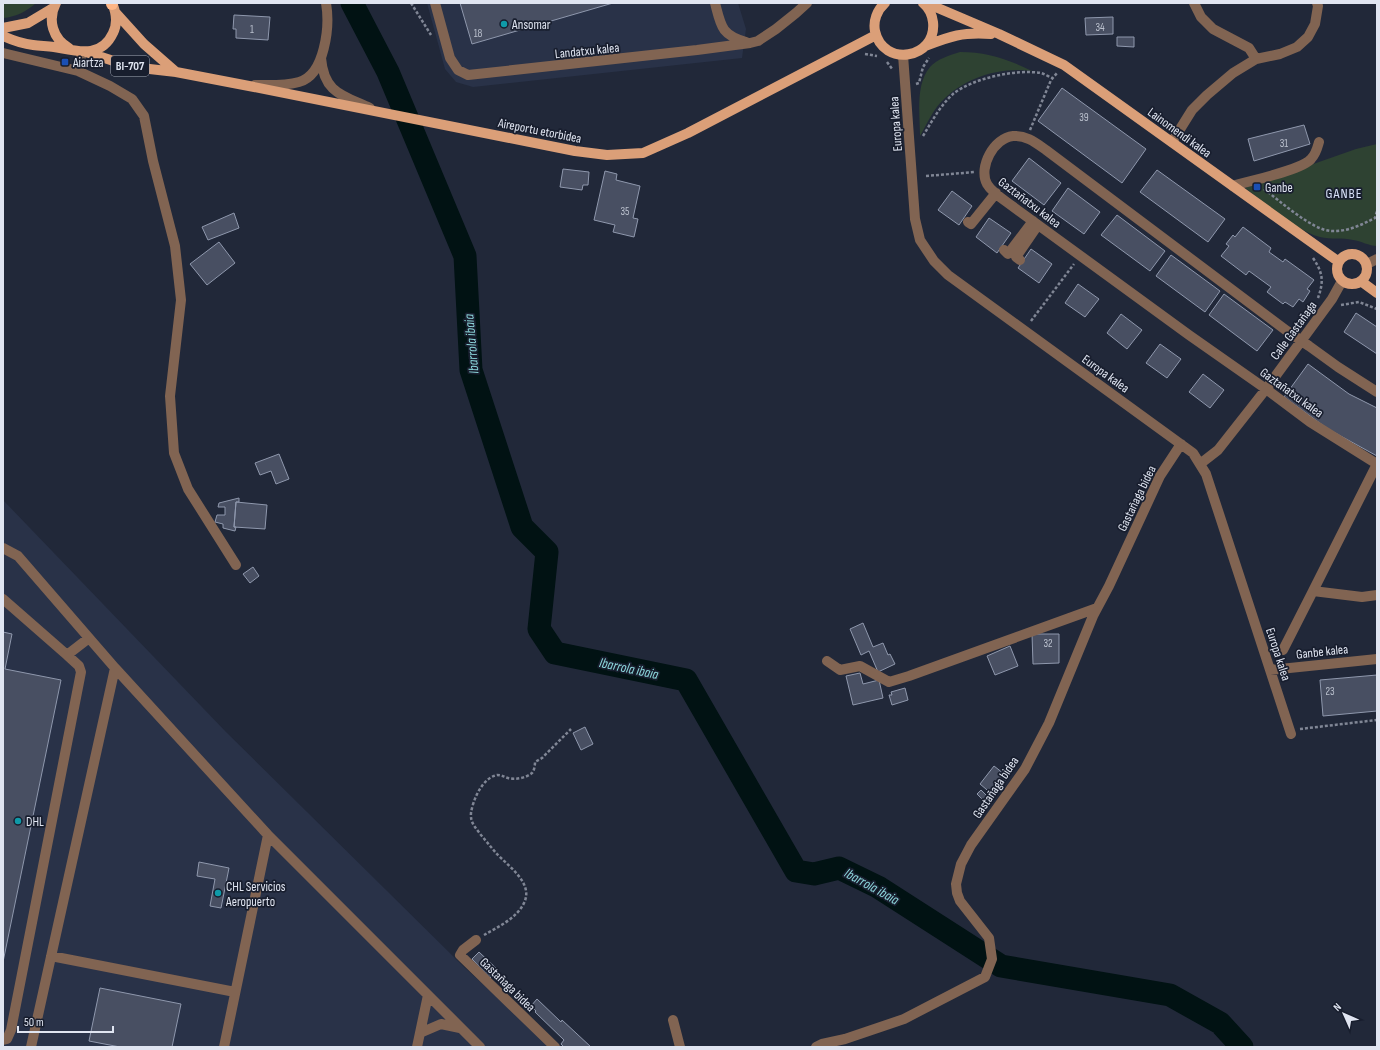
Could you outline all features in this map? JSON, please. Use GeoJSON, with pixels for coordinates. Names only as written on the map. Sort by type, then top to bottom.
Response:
{"type":"FeatureCollection","features":[{"type":"Feature","properties":{"kind":"main road","name":"Lainomendi kalea"},"geometry":{"type":"LineString","coordinates":[[925,3],[999,34],[1064,65],[1339,262]]}},
{"type":"Feature","properties":{"kind":"main road"},"geometry":{"type":"LineString","coordinates":[[924,46],[932,34],[934,26],[930,11],[925,3]]}},
{"type":"Feature","properties":{"kind":"main road"},"geometry":{"type":"LineString","coordinates":[[882,4],[875,19],[874,27],[876,36],[884,47],[896,54],[903,55]]}},
{"type":"Feature","properties":{"kind":"main road","name":"BI-707"},"geometry":{"type":"LineString","coordinates":[[3,28],[28,23],[55,6]]}},
{"type":"Feature","properties":{"kind":"main road","name":"BI-707"},"geometry":{"type":"LineString","coordinates":[[55,6],[52,17],[52,26],[55,35],[68,48],[132,67],[176,72]]}},
{"type":"Feature","properties":{"kind":"main road","name":"BI-707"},"geometry":{"type":"LineString","coordinates":[[3,36],[31,45],[82,52],[99,48],[110,39],[114,31],[116,22],[113,6]]}},
{"type":"Feature","properties":{"kind":"main road","name":"BI-707"},"geometry":{"type":"LineString","coordinates":[[113,6],[144,44],[176,72]]}},
{"type":"Feature","properties":{"kind":"main road","name":"Lainomendi kalea"},"geometry":{"type":"LineString","coordinates":[[903,55],[918,51],[924,46],[951,36],[971,33],[999,34]]}},
{"type":"Feature","properties":{"kind":"main road","name":"Aireportu etorbidea"},"geometry":{"type":"LineString","coordinates":[[176,72],[575,151],[607,155],[643,153],[688,133],[876,36]]}},
{"type":"Feature","properties":{"kind":"main road"},"geometry":{"type":"LineString","coordinates":[[1355,254],[1364,259],[1367,264],[1367,274],[1362,282],[1352,285],[1342,281],[1336,271],[1339,262],[1347,255],[1355,254]]}},
{"type":"Feature","properties":{"kind":"main road"},"geometry":{"type":"LineString","coordinates":[[1362,282],[1377,294]]}},
{"type":"Feature","properties":{"kind":"street"},"geometry":{"type":"LineString","coordinates":[[249,86],[299,82],[313,74],[321,58],[326,40],[326,3]]}},
{"type":"Feature","properties":{"kind":"street","name":"Landatxu kalea"},"geometry":{"type":"LineString","coordinates":[[436,3],[450,58],[458,70],[468,76],[750,43],[758,41],[776,29],[806,3]]}},
{"type":"Feature","properties":{"kind":"street"},"geometry":{"type":"LineString","coordinates":[[715,3],[721,26],[732,38],[750,43]]}},
{"type":"Feature","properties":{"kind":"street"},"geometry":{"type":"LineString","coordinates":[[1194,3],[1201,17],[1213,29],[1249,48],[1256,59]]}},
{"type":"Feature","properties":{"kind":"street"},"geometry":{"type":"LineString","coordinates":[[1172,142],[1192,110],[1207,94],[1233,73],[1256,59],[1280,54],[1297,47],[1308,37],[1315,24],[1318,6],[1317,3]]}},
{"type":"Feature","properties":{"kind":"street"},"geometry":{"type":"LineString","coordinates":[[78,71],[82,52]]}},
{"type":"Feature","properties":{"kind":"street"},"geometry":{"type":"LineString","coordinates":[[3,54],[78,71],[110,86],[132,99],[144,116],[153,161],[175,246],[181,300],[170,396],[174,453],[188,489],[236,565]]}},
{"type":"Feature","properties":{"kind":"street","name":"Europa kalea"},"geometry":{"type":"LineString","coordinates":[[903,55],[915,219],[920,240],[928,252],[948,275],[1193,453],[1206,474],[1291,732]]}},
{"type":"Feature","properties":{"kind":"street"},"geometry":{"type":"LineString","coordinates":[[321,58],[324,77],[332,89],[379,112]]}},
{"type":"Feature","properties":{"kind":"street","name":"Gaztañatxu kalea"},"geometry":{"type":"LineString","coordinates":[[1027,138],[1011,136],[996,146],[987,157],[984,172],[985,180],[988,186],[1080,256],[1310,422],[1377,464]]}},
{"type":"Feature","properties":{"kind":"street"},"geometry":{"type":"LineString","coordinates":[[1027,138],[1046,150],[1301,342],[1377,392]]}},
{"type":"Feature","properties":{"kind":"street"},"geometry":{"type":"LineString","coordinates":[[1233,186],[1296,168],[1310,160],[1317,150],[1319,142]]}},
{"type":"Feature","properties":{"kind":"street"},"geometry":{"type":"LineString","coordinates":[[968,222],[971,224],[996,193]]}},
{"type":"Feature","properties":{"kind":"street"},"geometry":{"type":"LineString","coordinates":[[1004,250],[1008,254],[1036,223]]}},
{"type":"Feature","properties":{"kind":"street"},"geometry":{"type":"LineString","coordinates":[[1020,260],[1016,257],[1036,223]]}},
{"type":"Feature","properties":{"kind":"street"},"geometry":{"type":"LineString","coordinates":[[1367,264],[1377,259]]}},
{"type":"Feature","properties":{"kind":"street","name":"Calle Gastañaga"},"geometry":{"type":"LineString","coordinates":[[1200,464],[1218,450],[1266,389],[1332,298],[1342,281]]}},
{"type":"Feature","properties":{"kind":"street","name":"Gastañaga bidea"},"geometry":{"type":"LineString","coordinates":[[816,1047],[822,1044],[847,1043],[904,1019],[985,977],[992,959],[989,938],[960,901],[957,894],[956,884],[961,864],[971,845],[1025,769],[1049,723],[1097,608],[1109,586],[1160,476],[1181,444]]}},
{"type":"Feature","properties":{"kind":"street"},"geometry":{"type":"LineString","coordinates":[[1284,650],[1377,464]]}},
{"type":"Feature","properties":{"kind":"street"},"geometry":{"type":"LineString","coordinates":[[3,548],[18,556],[114,668],[268,835],[480,1047]]}},
{"type":"Feature","properties":{"kind":"street"},"geometry":{"type":"LineString","coordinates":[[1313,591],[1362,597],[1377,595]]}},
{"type":"Feature","properties":{"kind":"street"},"geometry":{"type":"LineString","coordinates":[[3,599],[79,666],[81,672],[11,1030],[7,1039],[3,1040]]}},
{"type":"Feature","properties":{"kind":"street"},"geometry":{"type":"LineString","coordinates":[[827,662],[840,670],[860,666],[889,682],[1097,608]]}},
{"type":"Feature","properties":{"kind":"street"},"geometry":{"type":"LineString","coordinates":[[67,655],[89,638]]}},
{"type":"Feature","properties":{"kind":"street","name":"Ganbe kalea"},"geometry":{"type":"LineString","coordinates":[[1270,670],[1377,659]]}},
{"type":"Feature","properties":{"kind":"street"},"geometry":{"type":"LineString","coordinates":[[31,1047],[114,668]]}},
{"type":"Feature","properties":{"kind":"street"},"geometry":{"type":"LineString","coordinates":[[224,1047],[268,835]]}},
{"type":"Feature","properties":{"kind":"street","name":"Gastañaga bidea"},"geometry":{"type":"LineString","coordinates":[[476,940],[463,950],[460,955],[555,1047]]}},
{"type":"Feature","properties":{"kind":"street"},"geometry":{"type":"LineString","coordinates":[[51,956],[236,992]]}},
{"type":"Feature","properties":{"kind":"street"},"geometry":{"type":"LineString","coordinates":[[417,1047],[428,995]]}},
{"type":"Feature","properties":{"kind":"street"},"geometry":{"type":"LineString","coordinates":[[674,1020],[680,1047]]}},
{"type":"Feature","properties":{"kind":"street"},"geometry":{"type":"LineString","coordinates":[[420,1033],[441,1024],[460,1028]]}},
{"type":"Feature","properties":{"kind":"path"},"geometry":{"type":"LineString","coordinates":[[411,3],[437,44],[447,48]]}},
{"type":"Feature","properties":{"kind":"path"},"geometry":{"type":"LineString","coordinates":[[1027,138],[1052,78],[1064,65]]}},
{"type":"Feature","properties":{"kind":"path"},"geometry":{"type":"LineString","coordinates":[[923,136],[941,107],[954,94],[964,88],[996,76],[1010,73],[1042,73],[1052,78]]}},
{"type":"Feature","properties":{"kind":"path"},"geometry":{"type":"LineString","coordinates":[[926,176],[984,172]]}},
{"type":"Feature","properties":{"kind":"path"},"geometry":{"type":"LineString","coordinates":[[1253,180],[1313,225],[1330,231],[1345,230],[1376,219],[1377,211]]}},
{"type":"Feature","properties":{"kind":"path"},"geometry":{"type":"LineString","coordinates":[[1031,321],[1080,256]]}},
{"type":"Feature","properties":{"kind":"path"},"geometry":{"type":"LineString","coordinates":[[1291,732],[1377,720]]}},
{"type":"Feature","properties":{"kind":"path"},"geometry":{"type":"LineString","coordinates":[[476,940],[512,916],[524,903],[526,896],[526,890],[518,876],[497,854],[474,826],[471,816],[472,807],[478,793],[485,783],[496,776],[502,775],[507,778],[516,779],[532,774],[535,762],[542,758],[571,729]]}},
{"type":"Feature","properties":{"kind":"shaded area"},"geometry":{"type":"Polygon","coordinates":[[[427,3],[738,3],[746,29],[742,58],[473,87],[456,82],[445,69],[427,3]]]}},
{"type":"Feature","properties":{"kind":"shaded area"},"geometry":{"type":"Polygon","coordinates":[[[3,500],[226,732],[465,968],[552,1047],[3,1047],[3,500]]]}},
{"type":"Feature","properties":{"kind":"green space"},"geometry":{"type":"Polygon","coordinates":[[[3,3],[36,3],[21,13],[3,18],[3,3]]]}},
{"type":"Feature","properties":{"kind":"green space"},"geometry":{"type":"Polygon","coordinates":[[[960,52],[979,53],[997,57],[1032,71],[1007,70],[995,72],[971,80],[960,86],[941,102],[932,114],[920,136],[919,100],[925,74],[936,62],[960,52]]]}},
{"type":"Feature","properties":{"kind":"green space"},"geometry":{"type":"Polygon","coordinates":[[[1377,144],[1377,246],[1349,239],[1324,238],[1311,234],[1291,223],[1245,188],[1356,149],[1377,144]]]}},
{"type":"Feature","properties":{"kind":"building","name":"Ansomar"},"geometry":{"type":"Polygon","coordinates":[[[460,3],[613,3],[472,44],[460,3]]]}},
{"type":"Feature","properties":{"kind":"building"},"geometry":{"type":"Polygon","coordinates":[[[234,15],[270,17],[268,40],[236,38],[236,29],[233,29],[234,15]]]}},
{"type":"Feature","properties":{"kind":"building"},"geometry":{"type":"Polygon","coordinates":[[[1113,17],[1113,34],[1086,35],[1085,18],[1113,17]]]}},
{"type":"Feature","properties":{"kind":"building"},"geometry":{"type":"Polygon","coordinates":[[[1117,37],[1134,37],[1134,47],[1117,46],[1117,37]]]}},
{"type":"Feature","properties":{"kind":"building"},"geometry":{"type":"Polygon","coordinates":[[[1062,88],[1146,149],[1122,183],[1038,121],[1062,88]]]}},
{"type":"Feature","properties":{"kind":"building"},"geometry":{"type":"Polygon","coordinates":[[[1304,125],[1310,144],[1254,161],[1248,139],[1304,125]]]}},
{"type":"Feature","properties":{"kind":"building"},"geometry":{"type":"Polygon","coordinates":[[[1029,158],[1061,183],[1044,205],[1012,181],[1029,158]]]}},
{"type":"Feature","properties":{"kind":"building"},"geometry":{"type":"Polygon","coordinates":[[[563,169],[589,172],[588,185],[583,185],[582,190],[560,187],[563,169]]]}},
{"type":"Feature","properties":{"kind":"building"},"geometry":{"type":"Polygon","coordinates":[[[1157,170],[1225,219],[1208,242],[1140,192],[1157,170]]]}},
{"type":"Feature","properties":{"kind":"building"},"geometry":{"type":"Polygon","coordinates":[[[605,171],[617,174],[616,180],[640,186],[633,218],[638,219],[634,237],[613,232],[615,225],[594,220],[605,171]]]}},
{"type":"Feature","properties":{"kind":"building"},"geometry":{"type":"Polygon","coordinates":[[[1068,188],[1100,212],[1084,234],[1052,211],[1068,188]]]}},
{"type":"Feature","properties":{"kind":"building"},"geometry":{"type":"Polygon","coordinates":[[[952,191],[972,206],[959,225],[938,210],[952,191]]]}},
{"type":"Feature","properties":{"kind":"building"},"geometry":{"type":"Polygon","coordinates":[[[234,213],[239,228],[208,240],[202,227],[234,213]]]}},
{"type":"Feature","properties":{"kind":"building"},"geometry":{"type":"Polygon","coordinates":[[[1117,215],[1165,251],[1150,271],[1101,235],[1117,215]]]}},
{"type":"Feature","properties":{"kind":"building"},"geometry":{"type":"Polygon","coordinates":[[[989,218],[1011,233],[997,253],[976,237],[989,218]]]}},
{"type":"Feature","properties":{"kind":"building"},"geometry":{"type":"Polygon","coordinates":[[[1243,227],[1271,248],[1269,252],[1283,262],[1285,259],[1314,280],[1307,289],[1310,291],[1303,302],[1299,299],[1293,307],[1285,302],[1283,304],[1267,292],[1271,287],[1249,271],[1246,275],[1221,256],[1229,246],[1226,244],[1233,235],[1235,237],[1243,227]]]}},
{"type":"Feature","properties":{"kind":"building"},"geometry":{"type":"Polygon","coordinates":[[[219,242],[235,263],[207,285],[190,264],[219,242]]]}},
{"type":"Feature","properties":{"kind":"building"},"geometry":{"type":"Polygon","coordinates":[[[1031,249],[1052,264],[1039,283],[1018,268],[1031,249]]]}},
{"type":"Feature","properties":{"kind":"building"},"geometry":{"type":"Polygon","coordinates":[[[1171,255],[1220,291],[1205,312],[1156,276],[1171,255]]]}},
{"type":"Feature","properties":{"kind":"building"},"geometry":{"type":"Polygon","coordinates":[[[1078,284],[1099,299],[1085,317],[1065,303],[1078,284]]]}},
{"type":"Feature","properties":{"kind":"building"},"geometry":{"type":"Polygon","coordinates":[[[1224,294],[1273,330],[1257,351],[1209,315],[1224,294]]]}},
{"type":"Feature","properties":{"kind":"building"},"geometry":{"type":"Polygon","coordinates":[[[1356,313],[1377,327],[1377,354],[1344,332],[1356,313]]]}},
{"type":"Feature","properties":{"kind":"building"},"geometry":{"type":"Polygon","coordinates":[[[1121,314],[1142,330],[1127,349],[1107,333],[1121,314]]]}},
{"type":"Feature","properties":{"kind":"building"},"geometry":{"type":"Polygon","coordinates":[[[1160,344],[1181,359],[1167,378],[1146,363],[1160,344]]]}},
{"type":"Feature","properties":{"kind":"building"},"geometry":{"type":"Polygon","coordinates":[[[1308,364],[1349,394],[1377,408],[1377,456],[1328,429],[1284,397],[1308,364]]]}},
{"type":"Feature","properties":{"kind":"building"},"geometry":{"type":"Polygon","coordinates":[[[1203,374],[1224,390],[1210,408],[1189,392],[1203,374]]]}},
{"type":"Feature","properties":{"kind":"building"},"geometry":{"type":"Polygon","coordinates":[[[279,454],[289,479],[276,484],[271,471],[260,475],[255,463],[279,454]]]}},
{"type":"Feature","properties":{"kind":"building"},"geometry":{"type":"Polygon","coordinates":[[[239,498],[239,502],[236,502],[235,531],[223,528],[223,524],[215,522],[217,515],[225,515],[225,507],[218,507],[219,503],[239,498]]]}},
{"type":"Feature","properties":{"kind":"building"},"geometry":{"type":"Polygon","coordinates":[[[236,502],[267,505],[265,529],[234,527],[236,502]]]}},
{"type":"Feature","properties":{"kind":"building"},"geometry":{"type":"Polygon","coordinates":[[[253,567],[259,576],[250,583],[243,574],[253,567]]]}},
{"type":"Feature","properties":{"kind":"building"},"geometry":{"type":"Polygon","coordinates":[[[863,623],[873,647],[883,643],[888,655],[890,654],[895,664],[878,672],[869,651],[861,655],[850,629],[863,623]]]}},
{"type":"Feature","properties":{"kind":"building","name":"DHL"},"geometry":{"type":"Polygon","coordinates":[[[3,632],[12,634],[5,669],[61,680],[3,962],[3,632]]]}},
{"type":"Feature","properties":{"kind":"building"},"geometry":{"type":"Polygon","coordinates":[[[1032,634],[1059,634],[1059,663],[1033,664],[1032,634]]]}},
{"type":"Feature","properties":{"kind":"building"},"geometry":{"type":"Polygon","coordinates":[[[1010,646],[1018,666],[995,675],[987,656],[1010,646]]]}},
{"type":"Feature","properties":{"kind":"building"},"geometry":{"type":"Polygon","coordinates":[[[860,673],[863,684],[879,680],[883,698],[853,705],[846,676],[860,673]]]}},
{"type":"Feature","properties":{"kind":"building"},"geometry":{"type":"Polygon","coordinates":[[[1377,675],[1377,711],[1323,716],[1320,680],[1377,675]]]}},
{"type":"Feature","properties":{"kind":"building"},"geometry":{"type":"Polygon","coordinates":[[[905,688],[908,700],[892,705],[889,695],[892,695],[891,692],[905,688]]]}},
{"type":"Feature","properties":{"kind":"building"},"geometry":{"type":"Polygon","coordinates":[[[585,727],[593,744],[581,750],[573,733],[585,727]]]}},
{"type":"Feature","properties":{"kind":"building"},"geometry":{"type":"Polygon","coordinates":[[[994,766],[1008,777],[993,795],[980,784],[994,766]]]}},
{"type":"Feature","properties":{"kind":"building"},"geometry":{"type":"Polygon","coordinates":[[[981,790],[988,797],[984,801],[977,794],[981,790]]]}},
{"type":"Feature","properties":{"kind":"building","name":"CHL Servicios Aeropuerto"},"geometry":{"type":"Polygon","coordinates":[[[199,862],[229,868],[221,908],[210,906],[215,879],[197,876],[199,862]]]}},
{"type":"Feature","properties":{"kind":"building"},"geometry":{"type":"Polygon","coordinates":[[[479,952],[498,970],[490,978],[472,959],[479,952]]]}},
{"type":"Feature","properties":{"kind":"building"},"geometry":{"type":"Polygon","coordinates":[[[100,988],[181,1004],[172,1047],[120,1047],[89,1041],[100,988]]]}},
{"type":"Feature","properties":{"kind":"building"},"geometry":{"type":"Polygon","coordinates":[[[537,999],[561,1022],[562,1020],[591,1047],[564,1047],[561,1044],[564,1040],[535,1012],[536,1011],[531,1006],[537,999]]]}},
{"type":"Feature","properties":{"kind":"waterway","name":"Ibarrola ibaia"},"geometry":{"type":"LineString","coordinates":[[352,3],[388,72],[465,256],[471,370],[522,527],[547,552],[539,629],[555,653],[686,680],[796,871],[814,874],[839,868],[878,887],[1001,966],[1170,995],[1220,1023],[1242,1047]]}},
{"type":"Feature","properties":{"kind":"place","name":"Ansomar"},"geometry":{"type":"Point","coordinates":[504,24]}},
{"type":"Feature","properties":{"kind":"place","name":"Aiartza"},"geometry":{"type":"Point","coordinates":[65,62]}},
{"type":"Feature","properties":{"kind":"place","name":"Ganbe"},"geometry":{"type":"Point","coordinates":[1257,187]}},
{"type":"Feature","properties":{"kind":"place","name":"DHL"},"geometry":{"type":"Point","coordinates":[18,821]}},
{"type":"Feature","properties":{"kind":"place","name":"CHL Servicios Aeropuerto"},"geometry":{"type":"Point","coordinates":[218,893]}},
{"type":"Feature","properties":{"kind":"district","name":"GANBE"},"geometry":{"type":"Point","coordinates":[1344,193]}}]}
